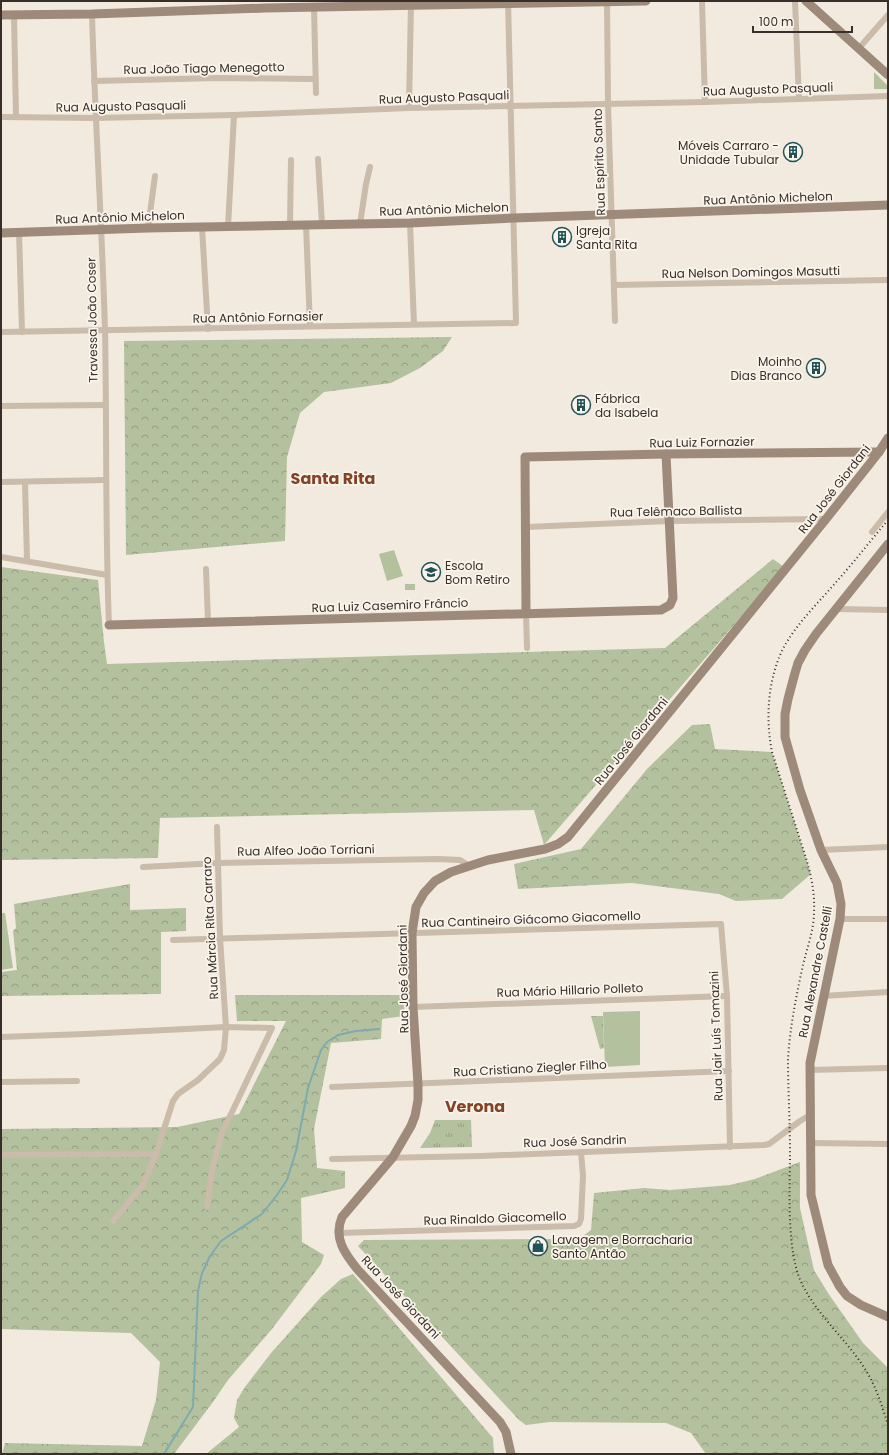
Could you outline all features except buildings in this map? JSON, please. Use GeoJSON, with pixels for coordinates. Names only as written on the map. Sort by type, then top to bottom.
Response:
{"type":"FeatureCollection","features":[{"type":"Feature","properties":{"kind":"street","name":"Rua Espírito Santo"},"geometry":{"type":"LineString","coordinates":[[607,1],[608,104],[615,321]]}},
{"type":"Feature","properties":{"kind":"street"},"geometry":{"type":"LineString","coordinates":[[1,15],[92,14],[314,4],[646,1]]}},
{"type":"Feature","properties":{"kind":"street"},"geometry":{"type":"LineString","coordinates":[[702,1],[705,102]]}},
{"type":"Feature","properties":{"kind":"street"},"geometry":{"type":"LineString","coordinates":[[795,1],[799,99]]}},
{"type":"Feature","properties":{"kind":"street"},"geometry":{"type":"LineString","coordinates":[[806,1],[888,75]]}},
{"type":"Feature","properties":{"kind":"street"},"geometry":{"type":"LineString","coordinates":[[409,108],[411,3]]}},
{"type":"Feature","properties":{"kind":"street"},"geometry":{"type":"LineString","coordinates":[[508,3],[514,218]]}},
{"type":"Feature","properties":{"kind":"street"},"geometry":{"type":"LineString","coordinates":[[314,4],[316,93]]}},
{"type":"Feature","properties":{"kind":"street","name":"Travessa João Coser"},"geometry":{"type":"LineString","coordinates":[[92,14],[95,118],[105,330],[107,575],[110,624]]}},
{"type":"Feature","properties":{"kind":"street"},"geometry":{"type":"LineString","coordinates":[[14,15],[16,117]]}},
{"type":"Feature","properties":{"kind":"street"},"geometry":{"type":"LineString","coordinates":[[859,48],[888,15]]}},
{"type":"Feature","properties":{"kind":"street","name":"Rua João Tiago Menegotto"},"geometry":{"type":"LineString","coordinates":[[94,81],[219,78],[315,79]]}},
{"type":"Feature","properties":{"kind":"street","name":"Rua Augusto Pasquali"},"geometry":{"type":"LineString","coordinates":[[1,118],[95,118],[234,115],[409,108],[705,102],[888,96]]}},
{"type":"Feature","properties":{"kind":"street"},"geometry":{"type":"LineString","coordinates":[[228,226],[234,115]]}},
{"type":"Feature","properties":{"kind":"street"},"geometry":{"type":"LineString","coordinates":[[318,159],[322,224]]}},
{"type":"Feature","properties":{"kind":"street"},"geometry":{"type":"LineString","coordinates":[[290,225],[291,160]]}},
{"type":"Feature","properties":{"kind":"street"},"geometry":{"type":"LineString","coordinates":[[360,224],[370,167]]}},
{"type":"Feature","properties":{"kind":"street"},"geometry":{"type":"LineString","coordinates":[[148,228],[155,176]]}},
{"type":"Feature","properties":{"kind":"street","name":"Rua Antônio Michelon"},"geometry":{"type":"LineString","coordinates":[[1,233],[228,226],[410,223],[514,218],[888,206]]}},
{"type":"Feature","properties":{"kind":"street","name":"Rua Antônio Fornasier"},"geometry":{"type":"LineString","coordinates":[[1,332],[516,323],[514,218]]}},
{"type":"Feature","properties":{"kind":"street"},"geometry":{"type":"LineString","coordinates":[[410,223],[414,324]]}},
{"type":"Feature","properties":{"kind":"street"},"geometry":{"type":"LineString","coordinates":[[306,225],[310,326]]}},
{"type":"Feature","properties":{"kind":"street"},"geometry":{"type":"LineString","coordinates":[[202,227],[208,329]]}},
{"type":"Feature","properties":{"kind":"street"},"geometry":{"type":"LineString","coordinates":[[19,232],[22,332]]}},
{"type":"Feature","properties":{"kind":"street","name":"Rua Nelson Domingos Masutti"},"geometry":{"type":"LineString","coordinates":[[614,285],[888,280]]}},
{"type":"Feature","properties":{"kind":"street"},"geometry":{"type":"LineString","coordinates":[[1,406],[105,405]]}},
{"type":"Feature","properties":{"kind":"street","name":"Rua José Giordani"},"geometry":{"type":"LineString","coordinates":[[511,1454],[506,1432],[500,1422],[487,1406],[358,1270],[340,1244],[338,1234],[339,1224],[342,1217],[393,1157],[411,1126],[415,1116],[418,1100],[418,1084],[413,1006],[412,933],[416,907],[424,893],[435,881],[451,872],[468,865],[488,860],[545,849],[558,844],[568,837],[826,519],[879,452],[888,438]]}},
{"type":"Feature","properties":{"kind":"street","name":"Rua Luiz Fornazier"},"geometry":{"type":"LineString","coordinates":[[526,527],[525,457],[879,452]]}},
{"type":"Feature","properties":{"kind":"street"},"geometry":{"type":"LineString","coordinates":[[666,454],[669,521]]}},
{"type":"Feature","properties":{"kind":"street"},"geometry":{"type":"LineString","coordinates":[[1,482],[106,480]]}},
{"type":"Feature","properties":{"kind":"street"},"geometry":{"type":"LineString","coordinates":[[25,482],[27,560]]}},
{"type":"Feature","properties":{"kind":"street"},"geometry":{"type":"LineString","coordinates":[[872,532],[888,512]]}},
{"type":"Feature","properties":{"kind":"street","name":"Rua Telêmaco Ballista"},"geometry":{"type":"LineString","coordinates":[[526,527],[669,521],[826,519]]}},
{"type":"Feature","properties":{"kind":"street","name":"Rua Luiz Casemiro Frâncio"},"geometry":{"type":"LineString","coordinates":[[110,624],[661,610],[670,605],[673,598],[669,521]]}},
{"type":"Feature","properties":{"kind":"street"},"geometry":{"type":"LineString","coordinates":[[526,527],[527,648]]}},
{"type":"Feature","properties":{"kind":"street","name":"Rua Alexandre Castelli"},"geometry":{"type":"LineString","coordinates":[[888,544],[816,634],[798,663],[785,714],[785,737],[802,796],[821,850],[837,883],[841,904],[840,919],[811,1054],[809,1070],[812,1195],[828,1266],[833,1277],[847,1296],[861,1306],[888,1317]]}},
{"type":"Feature","properties":{"kind":"street"},"geometry":{"type":"LineString","coordinates":[[1,556],[107,575]]}},
{"type":"Feature","properties":{"kind":"street"},"geometry":{"type":"LineString","coordinates":[[206,569],[208,622]]}},
{"type":"Feature","properties":{"kind":"street"},"geometry":{"type":"LineString","coordinates":[[837,609],[888,610]]}},
{"type":"Feature","properties":{"kind":"street","name":"Rua Márcia Rita Carraro"},"geometry":{"type":"LineString","coordinates":[[113,1221],[143,1184],[156,1154],[173,1101],[178,1094],[198,1080],[220,1059],[224,1050],[226,1027],[220,938],[217,827]]}},
{"type":"Feature","properties":{"kind":"street"},"geometry":{"type":"LineString","coordinates":[[821,850],[888,847]]}},
{"type":"Feature","properties":{"kind":"street","name":"Rua Alfeo João Torriani"},"geometry":{"type":"LineString","coordinates":[[143,867],[218,863],[438,859],[460,860],[468,865]]}},
{"type":"Feature","properties":{"kind":"street"},"geometry":{"type":"LineString","coordinates":[[840,919],[888,919]]}},
{"type":"Feature","properties":{"kind":"street","name":"Rua Cantineiro Giácomo Giacomello"},"geometry":{"type":"LineString","coordinates":[[173,940],[721,924]]}},
{"type":"Feature","properties":{"kind":"street","name":"Rua Jair Luís Tomazini"},"geometry":{"type":"LineString","coordinates":[[721,924],[727,996],[730,1147]]}},
{"type":"Feature","properties":{"kind":"street"},"geometry":{"type":"LineString","coordinates":[[823,996],[888,992]]}},
{"type":"Feature","properties":{"kind":"street","name":"Rua Mário Hillario Polleto"},"geometry":{"type":"LineString","coordinates":[[413,1006],[727,996]]}},
{"type":"Feature","properties":{"kind":"street"},"geometry":{"type":"LineString","coordinates":[[1,1037],[226,1027],[272,1028],[222,1133],[212,1170],[207,1207]]}},
{"type":"Feature","properties":{"kind":"street"},"geometry":{"type":"LineString","coordinates":[[809,1070],[888,1068]]}},
{"type":"Feature","properties":{"kind":"street","name":"Rua Cristiano Ziegler Filho"},"geometry":{"type":"LineString","coordinates":[[332,1087],[729,1070]]}},
{"type":"Feature","properties":{"kind":"street"},"geometry":{"type":"LineString","coordinates":[[1,1082],[77,1081]]}},
{"type":"Feature","properties":{"kind":"street","name":"Rua José Sandrin"},"geometry":{"type":"LineString","coordinates":[[332,1159],[481,1156],[730,1147],[769,1144],[795,1124],[810,1115]]}},
{"type":"Feature","properties":{"kind":"street"},"geometry":{"type":"LineString","coordinates":[[810,1143],[888,1144]]}},
{"type":"Feature","properties":{"kind":"street","name":"Rua Rinaldo Giacomello"},"geometry":{"type":"LineString","coordinates":[[338,1234],[574,1226],[579,1224],[581,1220],[581,1152]]}},
{"type":"Feature","properties":{"kind":"street"},"geometry":{"type":"LineString","coordinates":[[1,1155],[156,1154]]}},
{"type":"Feature","properties":{"kind":"green space"},"geometry":{"type":"Polygon","coordinates":[[[874,72],[888,86],[888,89],[874,89],[874,72]]]}},
{"type":"Feature","properties":{"kind":"green space"},"geometry":{"type":"Polygon","coordinates":[[[452,337],[443,351],[420,368],[391,383],[324,392],[300,413],[287,457],[285,541],[126,555],[124,341],[452,337]]]}},
{"type":"Feature","properties":{"kind":"green space"},"geometry":{"type":"Polygon","coordinates":[[[394,550],[403,576],[387,581],[379,554],[394,550]]]}},
{"type":"Feature","properties":{"kind":"green space"},"geometry":{"type":"Polygon","coordinates":[[[773,559],[784,567],[544,845],[534,810],[160,818],[158,858],[1,860],[1,567],[98,580],[107,664],[665,648],[773,559]]]}},
{"type":"Feature","properties":{"kind":"green space"},"geometry":{"type":"Polygon","coordinates":[[[405,584],[415,584],[415,590],[405,590],[405,584]]]}},
{"type":"Feature","properties":{"kind":"green space"},"geometry":{"type":"Polygon","coordinates":[[[710,724],[715,749],[772,752],[811,874],[782,899],[736,901],[719,894],[632,883],[518,889],[514,864],[581,849],[647,769],[692,725],[710,724]]]}},
{"type":"Feature","properties":{"kind":"green space"},"geometry":{"type":"Polygon","coordinates":[[[130,884],[130,910],[186,908],[186,931],[161,932],[161,994],[1,996],[1,972],[17,970],[13,931],[16,928],[14,904],[130,884]]]}},
{"type":"Feature","properties":{"kind":"green space"},"geometry":{"type":"Polygon","coordinates":[[[1,913],[5,913],[13,968],[1,970],[1,913]]]}},
{"type":"Feature","properties":{"kind":"green space"},"geometry":{"type":"Polygon","coordinates":[[[235,995],[405,995],[404,1016],[382,1019],[381,1039],[331,1043],[314,1129],[317,1168],[345,1171],[345,1188],[301,1198],[302,1242],[324,1255],[321,1264],[272,1329],[228,1380],[174,1454],[2,1454],[5,1443],[142,1446],[156,1400],[160,1362],[131,1333],[1,1329],[1,1129],[177,1127],[239,1114],[286,1021],[237,1021],[235,995]]]}},
{"type":"Feature","properties":{"kind":"green space"},"geometry":{"type":"Polygon","coordinates":[[[640,1011],[640,1065],[605,1067],[603,1012],[640,1011]]]}},
{"type":"Feature","properties":{"kind":"green space"},"geometry":{"type":"Polygon","coordinates":[[[591,1016],[603,1016],[604,1048],[600,1049],[591,1016]]]}},
{"type":"Feature","properties":{"kind":"green space"},"geometry":{"type":"Polygon","coordinates":[[[435,1120],[471,1120],[472,1147],[420,1148],[430,1133],[435,1120]]]}},
{"type":"Feature","properties":{"kind":"green space"},"geometry":{"type":"Polygon","coordinates":[[[800,1162],[800,1208],[814,1270],[863,1343],[888,1368],[888,1454],[706,1454],[691,1433],[666,1423],[550,1422],[526,1425],[519,1420],[358,1246],[364,1240],[579,1239],[591,1230],[594,1193],[644,1188],[670,1190],[730,1185],[755,1179],[800,1162]]]}},
{"type":"Feature","properties":{"kind":"green space"},"geometry":{"type":"Polygon","coordinates":[[[353,1274],[493,1438],[494,1454],[206,1454],[239,1427],[234,1418],[237,1400],[271,1353],[321,1297],[341,1279],[353,1274]]]}},
{"type":"Feature","properties":{"kind":"waterway"},"geometry":{"type":"LineString","coordinates":[[164,1454],[193,1407],[198,1291],[202,1273],[210,1256],[221,1241],[262,1214],[287,1180],[296,1151],[308,1088],[321,1050],[327,1042],[338,1035],[356,1031],[379,1029]]}},
{"type":"Feature","properties":{"kind":"railway"},"geometry":{"type":"LineString","coordinates":[[888,520],[803,619],[785,645],[775,670],[769,711],[772,752],[806,858],[814,898],[813,925],[796,1000],[790,1035],[788,1059],[790,1220],[793,1255],[802,1284],[809,1296],[869,1376],[888,1425]]}},
{"type":"Feature","properties":{"kind":"place","name":"Móveis Carraro - Unidade Tubular"},"geometry":{"type":"Point","coordinates":[793,152]}},
{"type":"Feature","properties":{"kind":"place","name":"Igreja Santa Rita"},"geometry":{"type":"Point","coordinates":[562,237]}},
{"type":"Feature","properties":{"kind":"place","name":"Moinho Dias Branco"},"geometry":{"type":"Point","coordinates":[816,368]}},
{"type":"Feature","properties":{"kind":"place","name":"Fábrica da Isabela"},"geometry":{"type":"Point","coordinates":[581,405]}},
{"type":"Feature","properties":{"kind":"place","name":"Escola Bom Retiro"},"geometry":{"type":"Point","coordinates":[431,572]}},
{"type":"Feature","properties":{"kind":"place","name":"Lavagem e Borracharia Santo Antão"},"geometry":{"type":"Point","coordinates":[538,1246]}},
{"type":"Feature","properties":{"kind":"district","name":"Santa Rita"},"geometry":{"type":"Point","coordinates":[333,478]}},
{"type":"Feature","properties":{"kind":"district","name":"Verona"},"geometry":{"type":"Point","coordinates":[475,1106]}}]}
